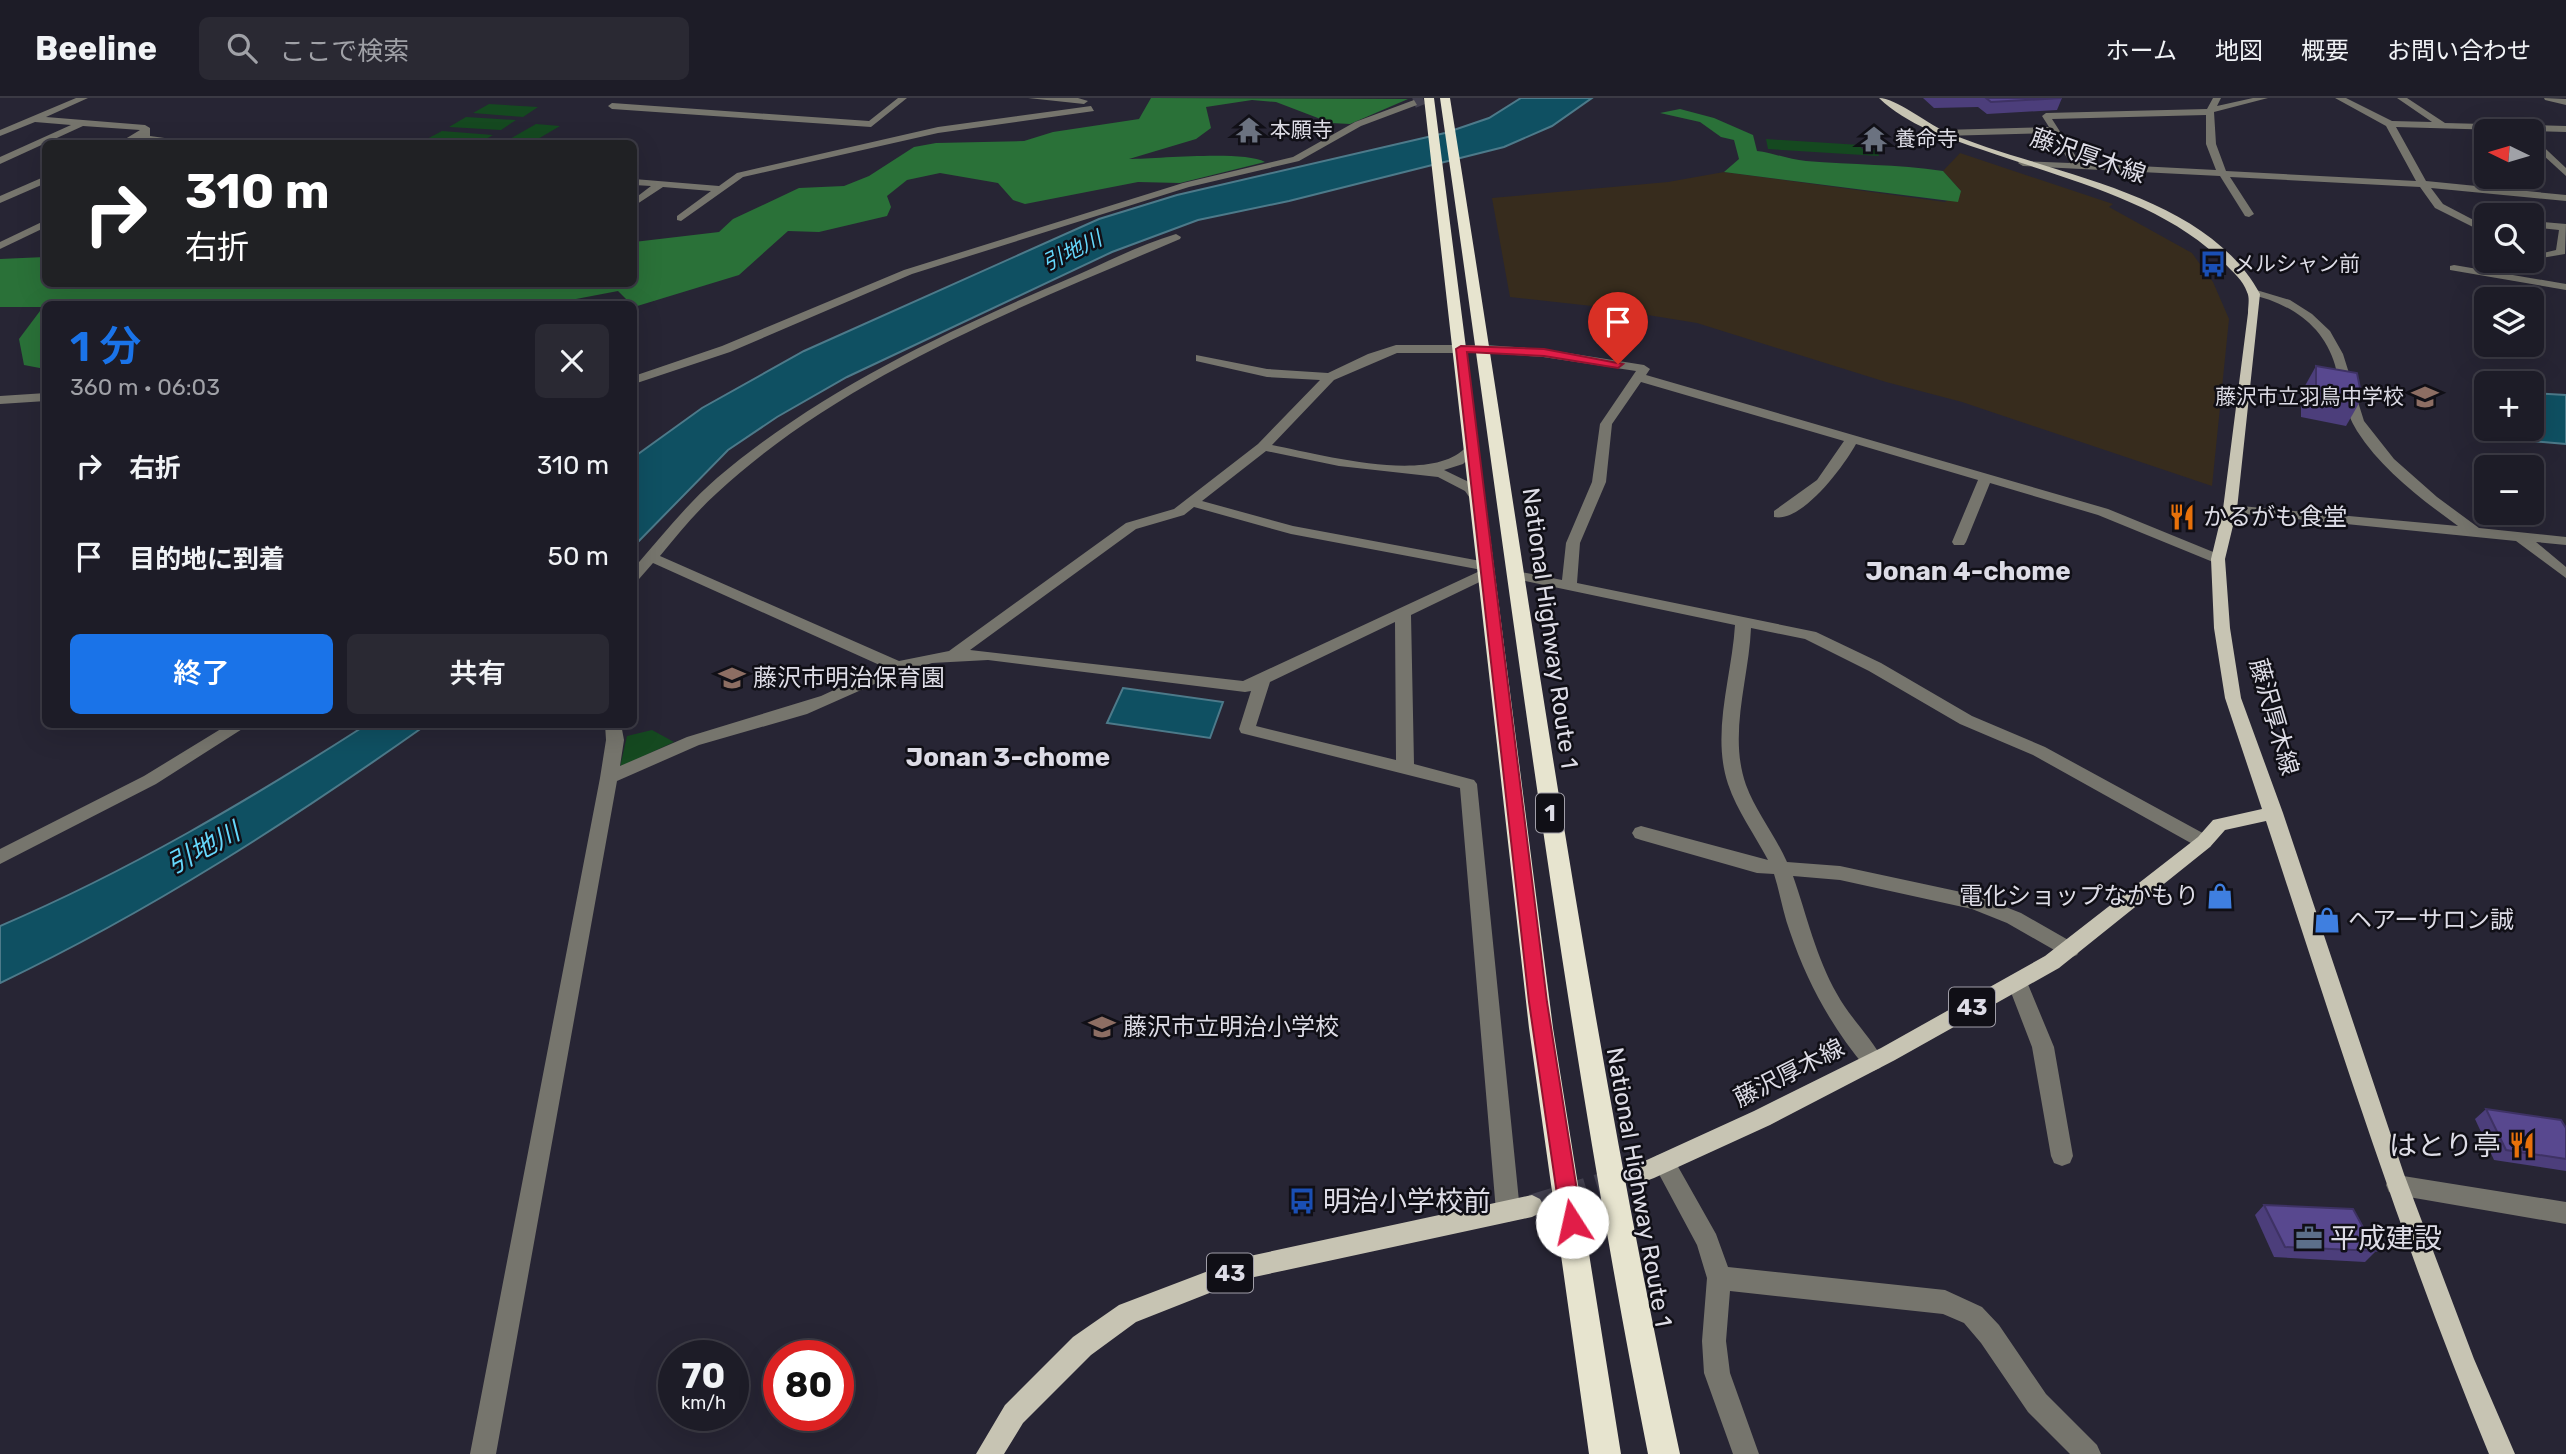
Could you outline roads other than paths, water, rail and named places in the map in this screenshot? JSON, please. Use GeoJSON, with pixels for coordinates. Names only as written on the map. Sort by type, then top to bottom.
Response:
{"type":"FeatureCollection","features":[{"type":"Feature","properties":{"kind":"highway","name":"National Highway Route 1"},"geometry":{"type":"LineString","coordinates":[[1429,98],[1432,125],[1447,170],[1485,349],[1584,1027],[1622,1248],[1664,1454]]}},
{"type":"Feature","properties":{"kind":"highway","name":"National Highway Route 1"},"geometry":{"type":"LineString","coordinates":[[1445,98],[1449,122],[1447,170],[1472,449],[1541,1028],[1605,1454]]}},
{"type":"Feature","properties":{"kind":"main road","name":"藤沢厚木線"},"geometry":{"type":"LineString","coordinates":[[1655,1167],[1873,1062],[2017,982],[2070,950],[2204,842],[2219,825],[2274,813],[2233,698],[2222,628],[2218,559],[2230,509],[2254,313],[2253,292],[2246,279],[2210,242],[2174,220],[2107,190],[1942,133],[1883,98]]}},
{"type":"Feature","properties":{"kind":"main road"},"geometry":{"type":"LineString","coordinates":[[2274,813],[2456,1350],[2502,1454]]}},
{"type":"Feature","properties":{"kind":"main road","name":"43"},"geometry":{"type":"LineString","coordinates":[[989,1454],[1014,1415],[1082,1346],[1128,1313],[1245,1268],[1532,1206]]}},
{"type":"Feature","properties":{"kind":"street"},"geometry":{"type":"LineString","coordinates":[[0,133],[5,128],[84,98]]}},
{"type":"Feature","properties":{"kind":"street"},"geometry":{"type":"LineString","coordinates":[[612,106],[871,124],[903,98]]}},
{"type":"Feature","properties":{"kind":"street"},"geometry":{"type":"LineString","coordinates":[[681,218],[740,175],[925,132],[1091,109],[1089,99],[1032,98]]}},
{"type":"Feature","properties":{"kind":"street"},"geometry":{"type":"LineString","coordinates":[[2217,98],[2211,111],[2211,144],[2223,174],[2249,214]]}},
{"type":"Feature","properties":{"kind":"street"},"geometry":{"type":"LineString","coordinates":[[2077,166],[2046,116],[2211,111],[2264,98]]}},
{"type":"Feature","properties":{"kind":"street"},"geometry":{"type":"LineString","coordinates":[[2339,98],[2390,124],[2474,127]]}},
{"type":"Feature","properties":{"kind":"street"},"geometry":{"type":"LineString","coordinates":[[2401,98],[2442,125]]}},
{"type":"Feature","properties":{"kind":"street"},"geometry":{"type":"LineString","coordinates":[[2547,98],[2566,102]]}},
{"type":"Feature","properties":{"kind":"street"},"geometry":{"type":"LineString","coordinates":[[637,379],[714,354],[908,272],[1186,185],[1296,159],[1358,124],[1414,103]]}},
{"type":"Feature","properties":{"kind":"street"},"geometry":{"type":"LineString","coordinates":[[34,119],[145,128],[145,138],[165,140]]}},
{"type":"Feature","properties":{"kind":"street"},"geometry":{"type":"LineString","coordinates":[[45,140],[83,123]]}},
{"type":"Feature","properties":{"kind":"street"},"geometry":{"type":"LineString","coordinates":[[2390,124],[2423,184],[2440,206],[2474,224]]}},
{"type":"Feature","properties":{"kind":"street"},"geometry":{"type":"LineString","coordinates":[[2544,130],[2566,129]]}},
{"type":"Feature","properties":{"kind":"street"},"geometry":{"type":"LineString","coordinates":[[1942,133],[2055,130]]}},
{"type":"Feature","properties":{"kind":"street"},"geometry":{"type":"LineString","coordinates":[[129,140],[145,132]]}},
{"type":"Feature","properties":{"kind":"street"},"geometry":{"type":"LineString","coordinates":[[0,160],[42,141]]}},
{"type":"Feature","properties":{"kind":"street"},"geometry":{"type":"LineString","coordinates":[[2544,151],[2566,173]]}},
{"type":"Feature","properties":{"kind":"street"},"geometry":{"type":"LineString","coordinates":[[2024,163],[2423,184],[2566,198]]}},
{"type":"Feature","properties":{"kind":"street"},"geometry":{"type":"LineString","coordinates":[[0,200],[42,180]]}},
{"type":"Feature","properties":{"kind":"street"},"geometry":{"type":"LineString","coordinates":[[637,182],[720,189]]}},
{"type":"Feature","properties":{"kind":"street"},"geometry":{"type":"LineString","coordinates":[[637,201],[661,184]]}},
{"type":"Feature","properties":{"kind":"street"},"geometry":{"type":"LineString","coordinates":[[2461,218],[2474,219]]}},
{"type":"Feature","properties":{"kind":"street"},"geometry":{"type":"LineString","coordinates":[[0,246],[42,225]]}},
{"type":"Feature","properties":{"kind":"street"},"geometry":{"type":"LineString","coordinates":[[2544,225],[2565,227],[2561,252],[2544,257]]}},
{"type":"Feature","properties":{"kind":"street"},"geometry":{"type":"LineString","coordinates":[[22,235],[42,237]]}},
{"type":"Feature","properties":{"kind":"street"},"geometry":{"type":"LineString","coordinates":[[637,573],[684,516],[722,480],[792,426],[831,402],[1067,283],[1176,237]]}},
{"type":"Feature","properties":{"kind":"street"},"geometry":{"type":"LineString","coordinates":[[2454,268],[2566,287]]}},
{"type":"Feature","properties":{"kind":"street"},"geometry":{"type":"LineString","coordinates":[[2528,279],[2529,273]]}},
{"type":"Feature","properties":{"kind":"street"},"geometry":{"type":"LineString","coordinates":[[2253,292],[2269,293],[2288,302],[2332,341],[2345,395],[2354,416],[2367,435],[2402,474],[2477,534]]}},
{"type":"Feature","properties":{"kind":"street"},"geometry":{"type":"LineString","coordinates":[[955,653],[1131,526],[1179,512],[1263,447],[1331,377],[1396,349],[1485,349],[1544,353],[1644,369],[1606,424],[1599,482],[1573,543],[1569,584]]}},
{"type":"Feature","properties":{"kind":"street"},"geometry":{"type":"LineString","coordinates":[[1200,358],[1267,373],[1331,377]]}},
{"type":"Feature","properties":{"kind":"street"},"geometry":{"type":"LineString","coordinates":[[1639,377],[2103,512],[2218,559]]}},
{"type":"Feature","properties":{"kind":"street"},"geometry":{"type":"LineString","coordinates":[[0,400],[42,397]]}},
{"type":"Feature","properties":{"kind":"street"},"geometry":{"type":"LineString","coordinates":[[1779,514],[1822,487],[1833,475],[1853,439]]}},
{"type":"Feature","properties":{"kind":"street"},"geometry":{"type":"LineString","coordinates":[[1263,447],[1339,462],[1421,469],[1456,479],[1470,488],[1479,501]]}},
{"type":"Feature","properties":{"kind":"street"},"geometry":{"type":"LineString","coordinates":[[1421,469],[1455,463],[1466,457],[1472,449]]}},
{"type":"Feature","properties":{"kind":"street"},"geometry":{"type":"LineString","coordinates":[[1959,542],[1986,477]]}},
{"type":"Feature","properties":{"kind":"street"},"geometry":{"type":"LineString","coordinates":[[1191,502],[1291,530],[1487,570]]}},
{"type":"Feature","properties":{"kind":"street"},"geometry":{"type":"LineString","coordinates":[[2230,509],[2566,541]]}},
{"type":"Feature","properties":{"kind":"street"},"geometry":{"type":"LineString","coordinates":[[2521,538],[2566,575]]}},
{"type":"Feature","properties":{"kind":"street"},"geometry":{"type":"LineString","coordinates":[[2541,554],[2566,564]]}},
{"type":"Feature","properties":{"kind":"street"},"geometry":{"type":"LineString","coordinates":[[651,557],[895,666]]}},
{"type":"Feature","properties":{"kind":"street"},"geometry":{"type":"LineString","coordinates":[[609,778],[692,742],[803,709],[895,666],[955,653],[1095,667],[1245,687],[1262,682],[1403,614],[1487,570]]}},
{"type":"Feature","properties":{"kind":"street"},"geometry":{"type":"LineString","coordinates":[[1517,575],[1810,635],[1875,667],[1925,699],[1966,720],[2039,751],[2204,842]]}},
{"type":"Feature","properties":{"kind":"street"},"geometry":{"type":"LineString","coordinates":[[1403,614],[1405,769]]}},
{"type":"Feature","properties":{"kind":"street"},"geometry":{"type":"LineString","coordinates":[[1743,623],[1743,646],[1735,692],[1731,744],[1733,771],[1760,832],[1782,870],[1800,931],[1823,987],[1843,1028],[1873,1062]]}},
{"type":"Feature","properties":{"kind":"street"},"geometry":{"type":"LineString","coordinates":[[1262,682],[1247,729],[1468,785],[1508,1211]]}},
{"type":"Feature","properties":{"kind":"street"},"geometry":{"type":"LineString","coordinates":[[0,857],[128,792],[235,728]]}},
{"type":"Feature","properties":{"kind":"street"},"geometry":{"type":"LineString","coordinates":[[483,1454],[609,778],[614,728]]}},
{"type":"Feature","properties":{"kind":"street"},"geometry":{"type":"LineString","coordinates":[[1642,833],[1782,870],[1840,873],[1975,902],[2014,918],[2070,950]]}},
{"type":"Feature","properties":{"kind":"street"},"geometry":{"type":"LineString","coordinates":[[2017,982],[2043,1047],[2062,1156]]}},
{"type":"Feature","properties":{"kind":"street"},"geometry":{"type":"LineString","coordinates":[[1655,1167],[1708,1242],[1719,1278],[1714,1340],[1717,1373],[1746,1454]]}},
{"type":"Feature","properties":{"kind":"street"},"geometry":{"type":"LineString","coordinates":[[2398,1185],[2566,1213]]}},
{"type":"Feature","properties":{"kind":"street"},"geometry":{"type":"LineString","coordinates":[[1719,1278],[1945,1303],[1973,1315],[1990,1334],[2037,1403],[2088,1454]]}},
{"type":"Feature","properties":{"kind":"water","name":"引地川"},"geometry":{"type":"Polygon","coordinates":[[[1521,98],[1592,98],[1552,126],[1504,147],[1289,201],[1198,220],[1112,252],[847,377],[777,417],[728,450],[637,543],[637,455],[702,408],[804,351],[1099,219],[1177,195],[1445,133],[1489,118],[1521,98]]]}},
{"type":"Feature","properties":{"kind":"water"},"geometry":{"type":"Polygon","coordinates":[[[2544,394],[2566,395],[2566,444],[2532,441],[2544,441],[2544,394]]]}},
{"type":"Feature","properties":{"kind":"water"},"geometry":{"type":"Polygon","coordinates":[[[1123,688],[1223,702],[1210,738],[1107,723],[1123,688]]]}},
{"type":"Feature","properties":{"kind":"water","name":"引地川"},"geometry":{"type":"Polygon","coordinates":[[[361,728],[422,728],[219,863],[111,926],[0,983],[0,926],[142,858],[278,780],[361,728]]]}},
{"type":"Feature","properties":{"kind":"tunnel"},"geometry":{"type":"LineString","coordinates":[[1414,103],[1427,98]]}},
{"type":"Feature","properties":{"kind":"tunnel"},"geometry":{"type":"LineString","coordinates":[[1532,1206],[1646,1171]]}},
{"type":"Feature","properties":{"kind":"place","name":"本願寺"},"geometry":{"type":"Point","coordinates":[1249,130]}},
{"type":"Feature","properties":{"kind":"place","name":"養命寺"},"geometry":{"type":"Point","coordinates":[1874,139]}},
{"type":"Feature","properties":{"kind":"place","name":"メルシャン前"},"geometry":{"type":"Point","coordinates":[2213,264]}},
{"type":"Feature","properties":{"kind":"place","name":"藤沢市立羽鳥中学校"},"geometry":{"type":"Point","coordinates":[2425,397]}},
{"type":"Feature","properties":{"kind":"place","name":"かるがも食堂"},"geometry":{"type":"Point","coordinates":[2182,517]}},
{"type":"Feature","properties":{"kind":"place","name":"藤沢市明治保育園"},"geometry":{"type":"Point","coordinates":[732,678]}},
{"type":"Feature","properties":{"kind":"place","name":"電化ショップなかもり"},"geometry":{"type":"Point","coordinates":[2220,896]}},
{"type":"Feature","properties":{"kind":"place","name":"ヘアーサロン誠"},"geometry":{"type":"Point","coordinates":[2327,920]}},
{"type":"Feature","properties":{"kind":"place","name":"藤沢市立明治小学校"},"geometry":{"type":"Point","coordinates":[1102,1027]}},
{"type":"Feature","properties":{"kind":"place","name":"はとり亭"},"geometry":{"type":"Point","coordinates":[2522,1145]}},
{"type":"Feature","properties":{"kind":"place","name":"明治小学校前"},"geometry":{"type":"Point","coordinates":[1302,1201]}},
{"type":"Feature","properties":{"kind":"place","name":"平成建設"},"geometry":{"type":"Point","coordinates":[2309,1238]}},
{"type":"Feature","properties":{"kind":"district","name":"Jonan 4-chome"},"geometry":{"type":"Point","coordinates":[1968,571]}},
{"type":"Feature","properties":{"kind":"district","name":"Jonan 3-chome"},"geometry":{"type":"Point","coordinates":[1008,757]}}]}
